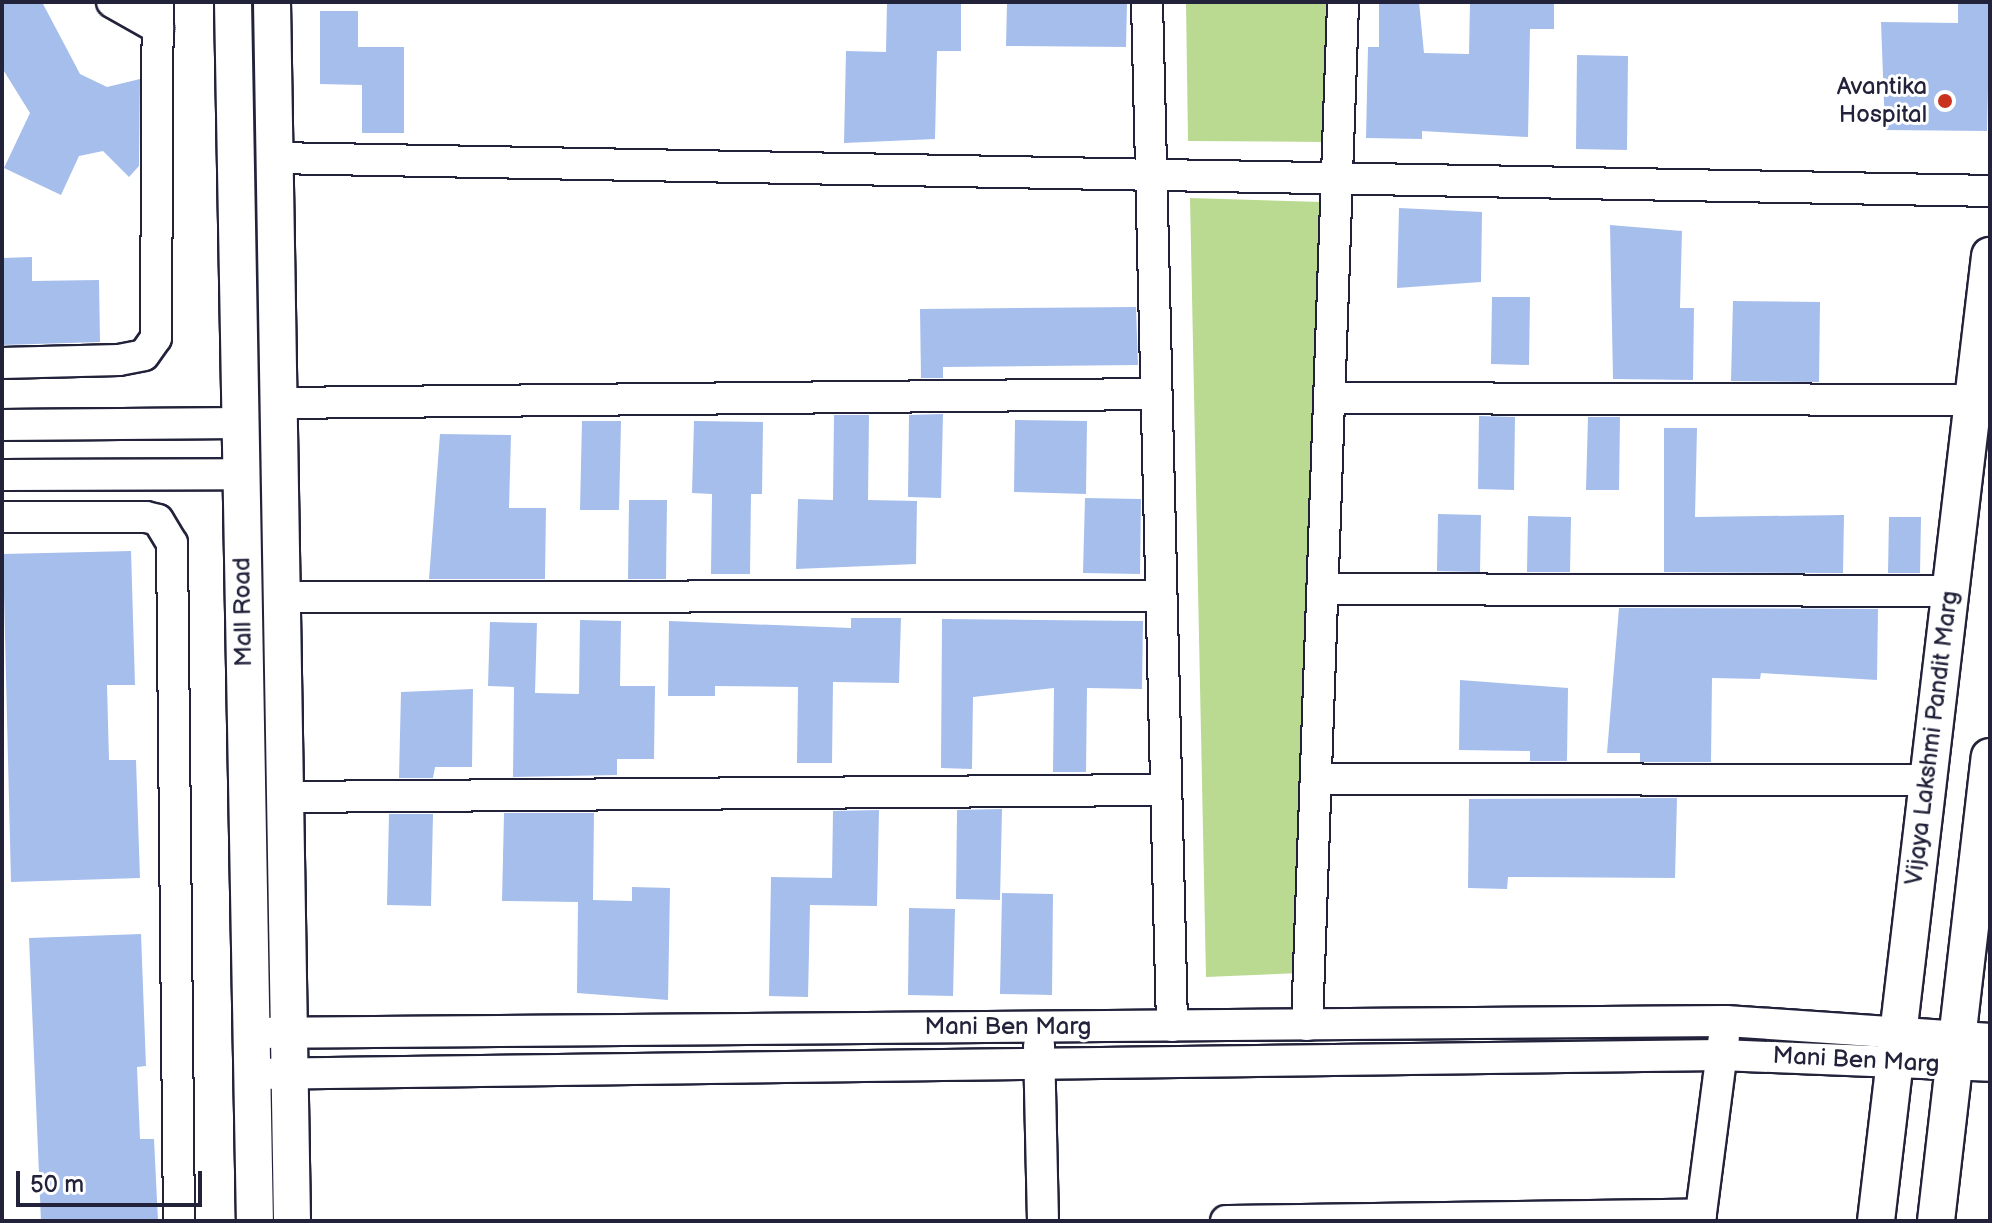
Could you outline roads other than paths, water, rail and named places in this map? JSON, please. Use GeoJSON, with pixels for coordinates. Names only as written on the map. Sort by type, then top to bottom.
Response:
{"type":"FeatureCollection","features":[{"type":"Feature","properties":{"kind":"street"},"geometry":{"type":"LineString","coordinates":[[2,363],[119,360],[144,355],[156,338],[158,15],[112,2]]}},
{"type":"Feature","properties":{"kind":"street","name":"Mall Road"},"geometry":{"type":"LineString","coordinates":[[233,2],[255,1221]]}},
{"type":"Feature","properties":{"kind":"street","name":"Mall Road"},"geometry":{"type":"LineString","coordinates":[[272,2],[292,1221]]}},
{"type":"Feature","properties":{"kind":"street"},"geometry":{"type":"LineString","coordinates":[[1147,2],[1172,1026]]}},
{"type":"Feature","properties":{"kind":"street"},"geometry":{"type":"LineString","coordinates":[[1307,1025],[1343,2]]}},
{"type":"Feature","properties":{"kind":"street"},"geometry":{"type":"LineString","coordinates":[[275,158],[1990,191]]}},
{"type":"Feature","properties":{"kind":"street","name":"Vijaya Lakshmi Pandit Marg"},"geometry":{"type":"LineString","coordinates":[[1876,1221],[1990,256]]}},
{"type":"Feature","properties":{"kind":"street"},"geometry":{"type":"LineString","coordinates":[[279,403],[1156,394]]}},
{"type":"Feature","properties":{"kind":"street"},"geometry":{"type":"LineString","coordinates":[[1329,398],[1972,400]]}},
{"type":"Feature","properties":{"kind":"street"},"geometry":{"type":"LineString","coordinates":[[2,425],[240,423]]}},
{"type":"Feature","properties":{"kind":"street"},"geometry":{"type":"LineString","coordinates":[[2,475],[241,474]]}},
{"type":"Feature","properties":{"kind":"street"},"geometry":{"type":"LineString","coordinates":[[2,517],[146,517],[167,530],[172,543],[179,1221]]}},
{"type":"Feature","properties":{"kind":"street"},"geometry":{"type":"LineString","coordinates":[[1322,589],[1949,591]]}},
{"type":"Feature","properties":{"kind":"street"},"geometry":{"type":"LineString","coordinates":[[282,597],[1161,596]]}},
{"type":"Feature","properties":{"kind":"street"},"geometry":{"type":"LineString","coordinates":[[1936,1221],[1967,1048],[1990,757]]}},
{"type":"Feature","properties":{"kind":"street"},"geometry":{"type":"LineString","coordinates":[[1316,779],[1927,780]]}},
{"type":"Feature","properties":{"kind":"street"},"geometry":{"type":"LineString","coordinates":[[285,797],[1166,790]]}},
{"type":"Feature","properties":{"kind":"street"},"geometry":{"type":"LineString","coordinates":[[1226,1221],[1700,1218],[1726,1021]]}},
{"type":"Feature","properties":{"kind":"street","name":"Mani Ben Marg"},"geometry":{"type":"LineString","coordinates":[[251,1033],[1726,1021],[1898,1046]]}},
{"type":"Feature","properties":{"kind":"street"},"geometry":{"type":"LineString","coordinates":[[1039,1027],[1043,1221]]}},
{"type":"Feature","properties":{"kind":"street","name":"Mani Ben Marg"},"geometry":{"type":"LineString","coordinates":[[252,1074],[1721,1055],[1898,1046],[1967,1048],[1990,1066]]}},
{"type":"Feature","properties":{"kind":"place","name":"Avantika Hospital"},"geometry":{"type":"Point","coordinates":[1945,101]}}]}
